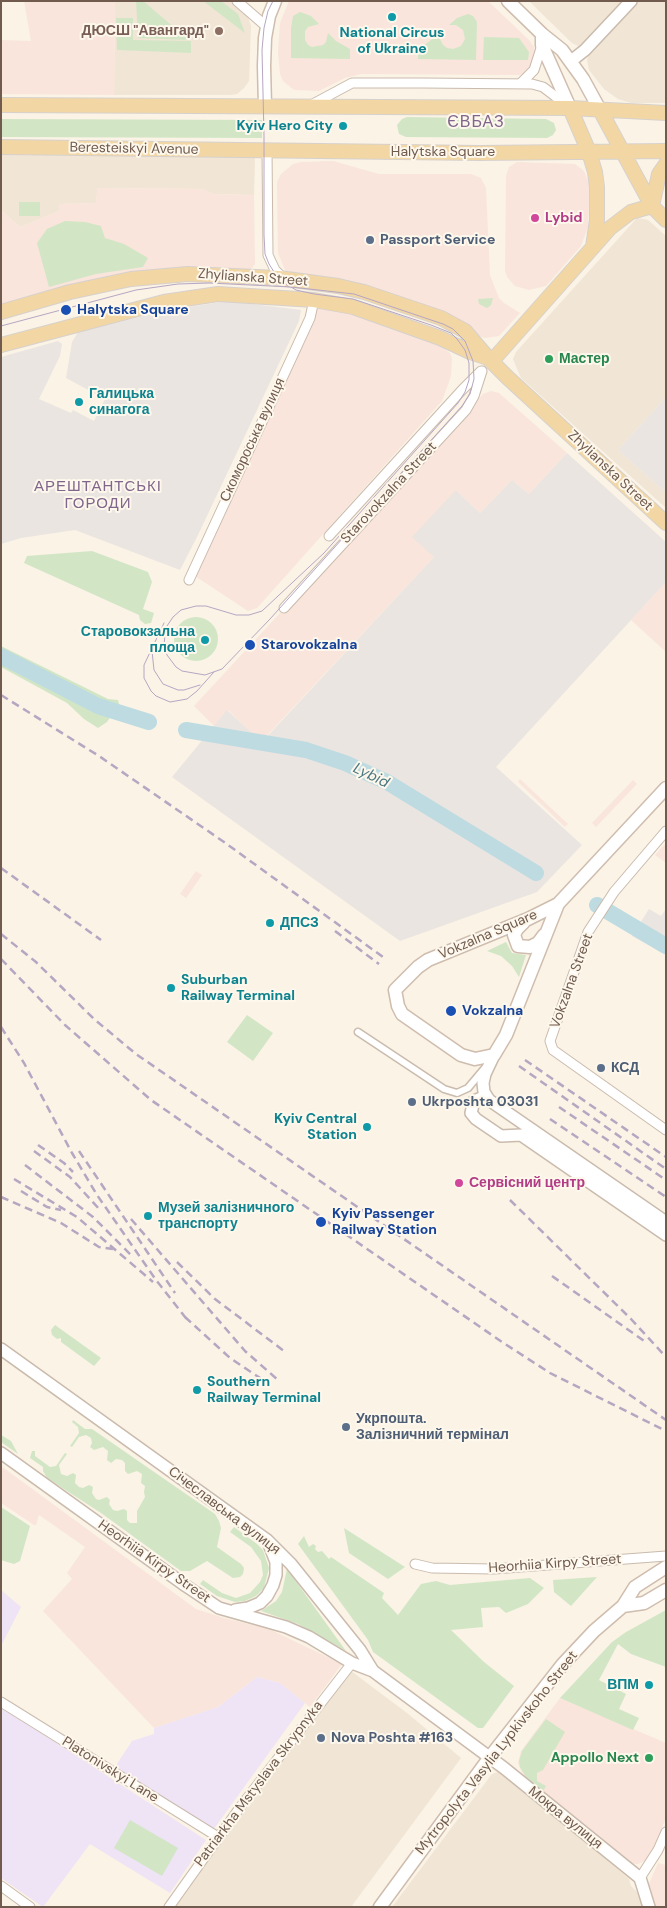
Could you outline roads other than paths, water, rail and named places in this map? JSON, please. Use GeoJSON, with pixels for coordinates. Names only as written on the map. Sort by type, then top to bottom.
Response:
{"type":"FeatureCollection","features":[{"type":"Feature","properties":{"kind":"main road"},"geometry":{"type":"LineString","coordinates":[[265,106],[264,66],[267,27],[275,1]]}},
{"type":"Feature","properties":{"kind":"main road"},"geometry":{"type":"LineString","coordinates":[[508,1],[542,40],[589,152],[597,197],[597,220],[593,247]]}},
{"type":"Feature","properties":{"kind":"main road"},"geometry":{"type":"LineString","coordinates":[[542,40],[554,43],[571,61],[652,206],[666,220]]}},
{"type":"Feature","properties":{"kind":"main road"},"geometry":{"type":"LineString","coordinates":[[1,105],[570,108],[666,113]]}},
{"type":"Feature","properties":{"kind":"main road","name":"Beresteiskyi Avenue"},"geometry":{"type":"LineString","coordinates":[[1,148],[267,150]]}},
{"type":"Feature","properties":{"kind":"main road","name":"Halytska Square"},"geometry":{"type":"LineString","coordinates":[[267,150],[666,151]]}},
{"type":"Feature","properties":{"kind":"main road"},"geometry":{"type":"LineString","coordinates":[[652,206],[659,174],[666,164]]}},
{"type":"Feature","properties":{"kind":"main road","name":"Starovokzalna Street"},"geometry":{"type":"LineString","coordinates":[[487,363],[593,247],[625,216],[638,209],[652,206]]}},
{"type":"Feature","properties":{"kind":"main road","name":"Zhylianska Street"},"geometry":{"type":"LineString","coordinates":[[1,312],[70,292],[131,279],[188,274],[284,279],[338,286],[364,292],[441,318],[465,331],[487,363]]}},
{"type":"Feature","properties":{"kind":"main road","name":"Zhylianska Street"},"geometry":{"type":"LineString","coordinates":[[1,344],[181,298],[218,294],[314,300],[353,307],[400,322],[440,338],[470,352],[487,363],[666,523]]}},
{"type":"Feature","properties":{"kind":"main road"},"geometry":{"type":"LineString","coordinates":[[558,904],[666,788]]}},
{"type":"Feature","properties":{"kind":"main road","name":"Vokzalna Square"},"geometry":{"type":"LineString","coordinates":[[558,904],[506,1035],[490,1060],[475,1059],[461,1055],[402,1014],[398,1006],[395,990],[411,972],[428,960],[528,919],[558,904]]}},
{"type":"Feature","properties":{"kind":"main road"},"geometry":{"type":"LineString","coordinates":[[528,919],[517,929],[514,935],[518,946],[530,947],[538,942],[547,931]]}},
{"type":"Feature","properties":{"kind":"main road","name":"Mytropolyta Vasylia Lypkivskoho Street"},"geometry":{"type":"LineString","coordinates":[[380,1907],[490,1757],[563,1664],[594,1631],[623,1606],[635,1587],[666,1567]]}},
{"type":"Feature","properties":{"kind":"main road","name":"Mytropolyta Vasylia Lypkivskoho Street"},"geometry":{"type":"LineString","coordinates":[[623,1606],[644,1603],[666,1590]]}},
{"type":"Feature","properties":{"kind":"street"},"geometry":{"type":"LineString","coordinates":[[237,1],[267,27]]}},
{"type":"Feature","properties":{"kind":"street"},"geometry":{"type":"LineString","coordinates":[[571,61],[585,50],[631,1]]}},
{"type":"Feature","properties":{"kind":"street"},"geometry":{"type":"LineString","coordinates":[[520,84],[534,70],[542,40]]}},
{"type":"Feature","properties":{"kind":"street"},"geometry":{"type":"LineString","coordinates":[[309,106],[352,83],[532,84],[543,87],[570,108]]}},
{"type":"Feature","properties":{"kind":"street"},"geometry":{"type":"LineString","coordinates":[[267,150],[268,255],[275,270],[284,279]]}},
{"type":"Feature","properties":{"kind":"street","name":"Скомороська вулиця"},"geometry":{"type":"LineString","coordinates":[[189,580],[310,318],[314,300]]}},
{"type":"Feature","properties":{"kind":"street","name":"Starovokzalna Street"},"geometry":{"type":"LineString","coordinates":[[329,536],[487,363]]}},
{"type":"Feature","properties":{"kind":"street","name":"Starovokzalna Street"},"geometry":{"type":"LineString","coordinates":[[284,608],[466,410],[474,396],[487,363]]}},
{"type":"Feature","properties":{"kind":"street","name":"Vokzalna Street"},"geometry":{"type":"LineString","coordinates":[[666,831],[610,898],[588,932],[550,1041],[553,1050],[666,1130]]}},
{"type":"Feature","properties":{"kind":"street","name":"Vokzalna Square"},"geometry":{"type":"LineString","coordinates":[[358,1032],[444,1090],[457,1094],[468,1088],[490,1060]]}},
{"type":"Feature","properties":{"kind":"street"},"geometry":{"type":"LineString","coordinates":[[489,1100],[483,1087],[490,1060]]}},
{"type":"Feature","properties":{"kind":"street"},"geometry":{"type":"LineString","coordinates":[[666,1222],[489,1100],[481,1098],[474,1102],[471,1109],[473,1116],[501,1136],[521,1136],[666,1235]]}},
{"type":"Feature","properties":{"kind":"street"},"geometry":{"type":"LineString","coordinates":[[513,1135],[518,1124],[514,1117]]}},
{"type":"Feature","properties":{"kind":"street","name":"Січеславська вулиця"},"geometry":{"type":"LineString","coordinates":[[1,1349],[267,1540],[291,1564],[360,1650],[373,1671],[490,1757]]}},
{"type":"Feature","properties":{"kind":"street","name":"Heorhiia Kirpy Street"},"geometry":{"type":"LineString","coordinates":[[1,1453],[208,1601],[228,1611],[286,1627],[309,1637],[352,1663],[373,1671]]}},
{"type":"Feature","properties":{"kind":"street"},"geometry":{"type":"LineString","coordinates":[[228,1611],[248,1608],[260,1603],[274,1585],[276,1562],[267,1540]]}},
{"type":"Feature","properties":{"kind":"street","name":"Heorhiia Kirpy Street"},"geometry":{"type":"LineString","coordinates":[[415,1564],[432,1568],[494,1569],[666,1556]]}},
{"type":"Feature","properties":{"kind":"street","name":"Patriarkha Mstyslava Skrypnyka"},"geometry":{"type":"LineString","coordinates":[[168,1907],[218,1838],[352,1663]]}},
{"type":"Feature","properties":{"kind":"street","name":"Platonivskyi Lane"},"geometry":{"type":"LineString","coordinates":[[1,1702],[218,1838]]}},
{"type":"Feature","properties":{"kind":"street","name":"Мокра вулиця"},"geometry":{"type":"LineString","coordinates":[[490,1757],[640,1878]]}},
{"type":"Feature","properties":{"kind":"street"},"geometry":{"type":"LineString","coordinates":[[649,1907],[640,1878],[658,1850],[666,1832]]}},
{"type":"Feature","properties":{"kind":"street"},"geometry":{"type":"LineString","coordinates":[[1,1886],[30,1907]]}},
{"type":"Feature","properties":{"kind":"waterway","name":"Lybid"},"geometry":{"type":"LineString","coordinates":[[1,656],[98,706],[149,722]]}},
{"type":"Feature","properties":{"kind":"waterway","name":"Lybid"},"geometry":{"type":"LineString","coordinates":[[186,730],[306,750],[345,763],[387,782],[536,873]]}},
{"type":"Feature","properties":{"kind":"waterway","name":"Lybid"},"geometry":{"type":"LineString","coordinates":[[597,905],[666,946]]}},
{"type":"Feature","properties":{"kind":"tram line"},"geometry":{"type":"LineString","coordinates":[[1,326],[136,290],[178,284],[209,283],[291,287],[354,294],[443,324],[453,329],[465,341],[473,361],[474,379],[470,394],[462,406],[270,619],[222,669],[205,675],[182,671],[176,667],[167,655],[164,645],[167,626],[173,617],[181,610],[196,606],[206,606],[236,615],[249,615],[262,611],[324,553],[458,403],[465,392],[469,380],[469,363],[465,350],[451,333],[353,299],[296,290],[291,287],[287,285],[276,275],[269,264],[265,254],[264,235],[262,50],[264,28],[268,11],[273,1]]}},
{"type":"Feature","properties":{"kind":"tram line"},"geometry":{"type":"LineString","coordinates":[[164,623],[144,665],[144,678],[156,696],[170,702],[187,699],[214,672]]}},
{"type":"Feature","properties":{"kind":"tram line"},"geometry":{"type":"LineString","coordinates":[[152,651],[154,670],[163,684],[178,690],[200,685]]}},
{"type":"Feature","properties":{"kind":"railway"},"geometry":{"type":"LineString","coordinates":[[1,695],[99,756],[224,842],[383,957]]}},
{"type":"Feature","properties":{"kind":"railway"},"geometry":{"type":"LineString","coordinates":[[1,868],[101,940]]}},
{"type":"Feature","properties":{"kind":"railway"},"geometry":{"type":"LineString","coordinates":[[335,931],[379,964]]}},
{"type":"Feature","properties":{"kind":"railway"},"geometry":{"type":"LineString","coordinates":[[1,934],[36,962],[94,1019],[136,1054],[666,1420]]}},
{"type":"Feature","properties":{"kind":"railway"},"geometry":{"type":"LineString","coordinates":[[1,959],[65,1025],[151,1100],[502,1342],[550,1373],[666,1431]]}},
{"type":"Feature","properties":{"kind":"railway"},"geometry":{"type":"LineString","coordinates":[[1,1027],[24,1063],[72,1153],[97,1195],[156,1280],[189,1322]]}},
{"type":"Feature","properties":{"kind":"railway"},"geometry":{"type":"LineString","coordinates":[[525,1060],[666,1157]]}},
{"type":"Feature","properties":{"kind":"railway"},"geometry":{"type":"LineString","coordinates":[[519,1066],[666,1169]]}},
{"type":"Feature","properties":{"kind":"railway"},"geometry":{"type":"LineString","coordinates":[[559,1107],[666,1180]]}},
{"type":"Feature","properties":{"kind":"railway"},"geometry":{"type":"LineString","coordinates":[[550,1119],[666,1197]]}},
{"type":"Feature","properties":{"kind":"railway"},"geometry":{"type":"LineString","coordinates":[[38,1145],[64,1163],[73,1172]]}},
{"type":"Feature","properties":{"kind":"railway"},"geometry":{"type":"LineString","coordinates":[[34,1151],[70,1177],[101,1211]]}},
{"type":"Feature","properties":{"kind":"railway"},"geometry":{"type":"LineString","coordinates":[[79,1151],[175,1293]]}},
{"type":"Feature","properties":{"kind":"railway"},"geometry":{"type":"LineString","coordinates":[[25,1165],[93,1217],[131,1255]]}},
{"type":"Feature","properties":{"kind":"railway"},"geometry":{"type":"LineString","coordinates":[[14,1179],[77,1217],[153,1282]]}},
{"type":"Feature","properties":{"kind":"railway"},"geometry":{"type":"LineString","coordinates":[[21,1191],[47,1207],[61,1210]]}},
{"type":"Feature","properties":{"kind":"railway"},"geometry":{"type":"LineString","coordinates":[[1,1197],[61,1223],[99,1247],[113,1249]]}},
{"type":"Feature","properties":{"kind":"railway"},"geometry":{"type":"LineString","coordinates":[[510,1200],[631,1319],[666,1357]]}},
{"type":"Feature","properties":{"kind":"railway"},"geometry":{"type":"LineString","coordinates":[[131,1219],[245,1351],[278,1380]]}},
{"type":"Feature","properties":{"kind":"railway"},"geometry":{"type":"LineString","coordinates":[[177,1262],[215,1299],[284,1351]]}},
{"type":"Feature","properties":{"kind":"railway"},"geometry":{"type":"LineString","coordinates":[[552,1276],[647,1343]]}},
{"type":"Feature","properties":{"kind":"railway"},"geometry":{"type":"LineString","coordinates":[[185,1317],[230,1358],[263,1380]]}},
{"type":"Feature","properties":{"kind":"place","name":"National Circus of Ukraine"},"geometry":{"type":"Point","coordinates":[392,17]}},
{"type":"Feature","properties":{"kind":"place","name":"ДЮСШ \"Авангард\""},"geometry":{"type":"Point","coordinates":[219,31]}},
{"type":"Feature","properties":{"kind":"place","name":"Kyiv Hero City"},"geometry":{"type":"Point","coordinates":[343,126]}},
{"type":"Feature","properties":{"kind":"place","name":"Lybid"},"geometry":{"type":"Point","coordinates":[535,218]}},
{"type":"Feature","properties":{"kind":"place","name":"Passport Service"},"geometry":{"type":"Point","coordinates":[370,240]}},
{"type":"Feature","properties":{"kind":"place","name":"Halytska Square"},"geometry":{"type":"Point","coordinates":[66,310]}},
{"type":"Feature","properties":{"kind":"place","name":"Мастер"},"geometry":{"type":"Point","coordinates":[549,359]}},
{"type":"Feature","properties":{"kind":"place","name":"Галицька синагога"},"geometry":{"type":"Point","coordinates":[79,402]}},
{"type":"Feature","properties":{"kind":"place","name":"Старовокзальна площа"},"geometry":{"type":"Point","coordinates":[205,640]}},
{"type":"Feature","properties":{"kind":"place","name":"Starovokzalna"},"geometry":{"type":"Point","coordinates":[250,645]}},
{"type":"Feature","properties":{"kind":"place","name":"ДПСЗ"},"geometry":{"type":"Point","coordinates":[270,923]}},
{"type":"Feature","properties":{"kind":"place","name":"Suburban Railway Terminal"},"geometry":{"type":"Point","coordinates":[171,988]}},
{"type":"Feature","properties":{"kind":"place","name":"Vokzalna"},"geometry":{"type":"Point","coordinates":[451,1011]}},
{"type":"Feature","properties":{"kind":"place","name":"КСД"},"geometry":{"type":"Point","coordinates":[601,1068]}},
{"type":"Feature","properties":{"kind":"place","name":"Ukrposhta 03031"},"geometry":{"type":"Point","coordinates":[412,1102]}},
{"type":"Feature","properties":{"kind":"place","name":"Kyiv Central Station"},"geometry":{"type":"Point","coordinates":[367,1127]}},
{"type":"Feature","properties":{"kind":"place","name":"Сервісний центр"},"geometry":{"type":"Point","coordinates":[459,1183]}},
{"type":"Feature","properties":{"kind":"place","name":"Музей залізничного транспорту"},"geometry":{"type":"Point","coordinates":[148,1216]}},
{"type":"Feature","properties":{"kind":"place","name":"Kyiv Passenger Railway Station"},"geometry":{"type":"Point","coordinates":[321,1222]}},
{"type":"Feature","properties":{"kind":"place","name":"Southern Railway Terminal"},"geometry":{"type":"Point","coordinates":[197,1390]}},
{"type":"Feature","properties":{"kind":"place","name":"Укрпошта. Залізничний термінал"},"geometry":{"type":"Point","coordinates":[346,1427]}},
{"type":"Feature","properties":{"kind":"place","name":"ВПМ"},"geometry":{"type":"Point","coordinates":[649,1685]}},
{"type":"Feature","properties":{"kind":"place","name":"Nova Poshta #163"},"geometry":{"type":"Point","coordinates":[321,1738]}},
{"type":"Feature","properties":{"kind":"place","name":"Appollo Next"},"geometry":{"type":"Point","coordinates":[649,1758]}},
{"type":"Feature","properties":{"kind":"district","name":"ЄВБАЗ"},"geometry":{"type":"Point","coordinates":[476,123]}},
{"type":"Feature","properties":{"kind":"district","name":"АРЕШТАНТСЬКІ ГОРОДИ"},"geometry":{"type":"Point","coordinates":[98,496]}}]}
